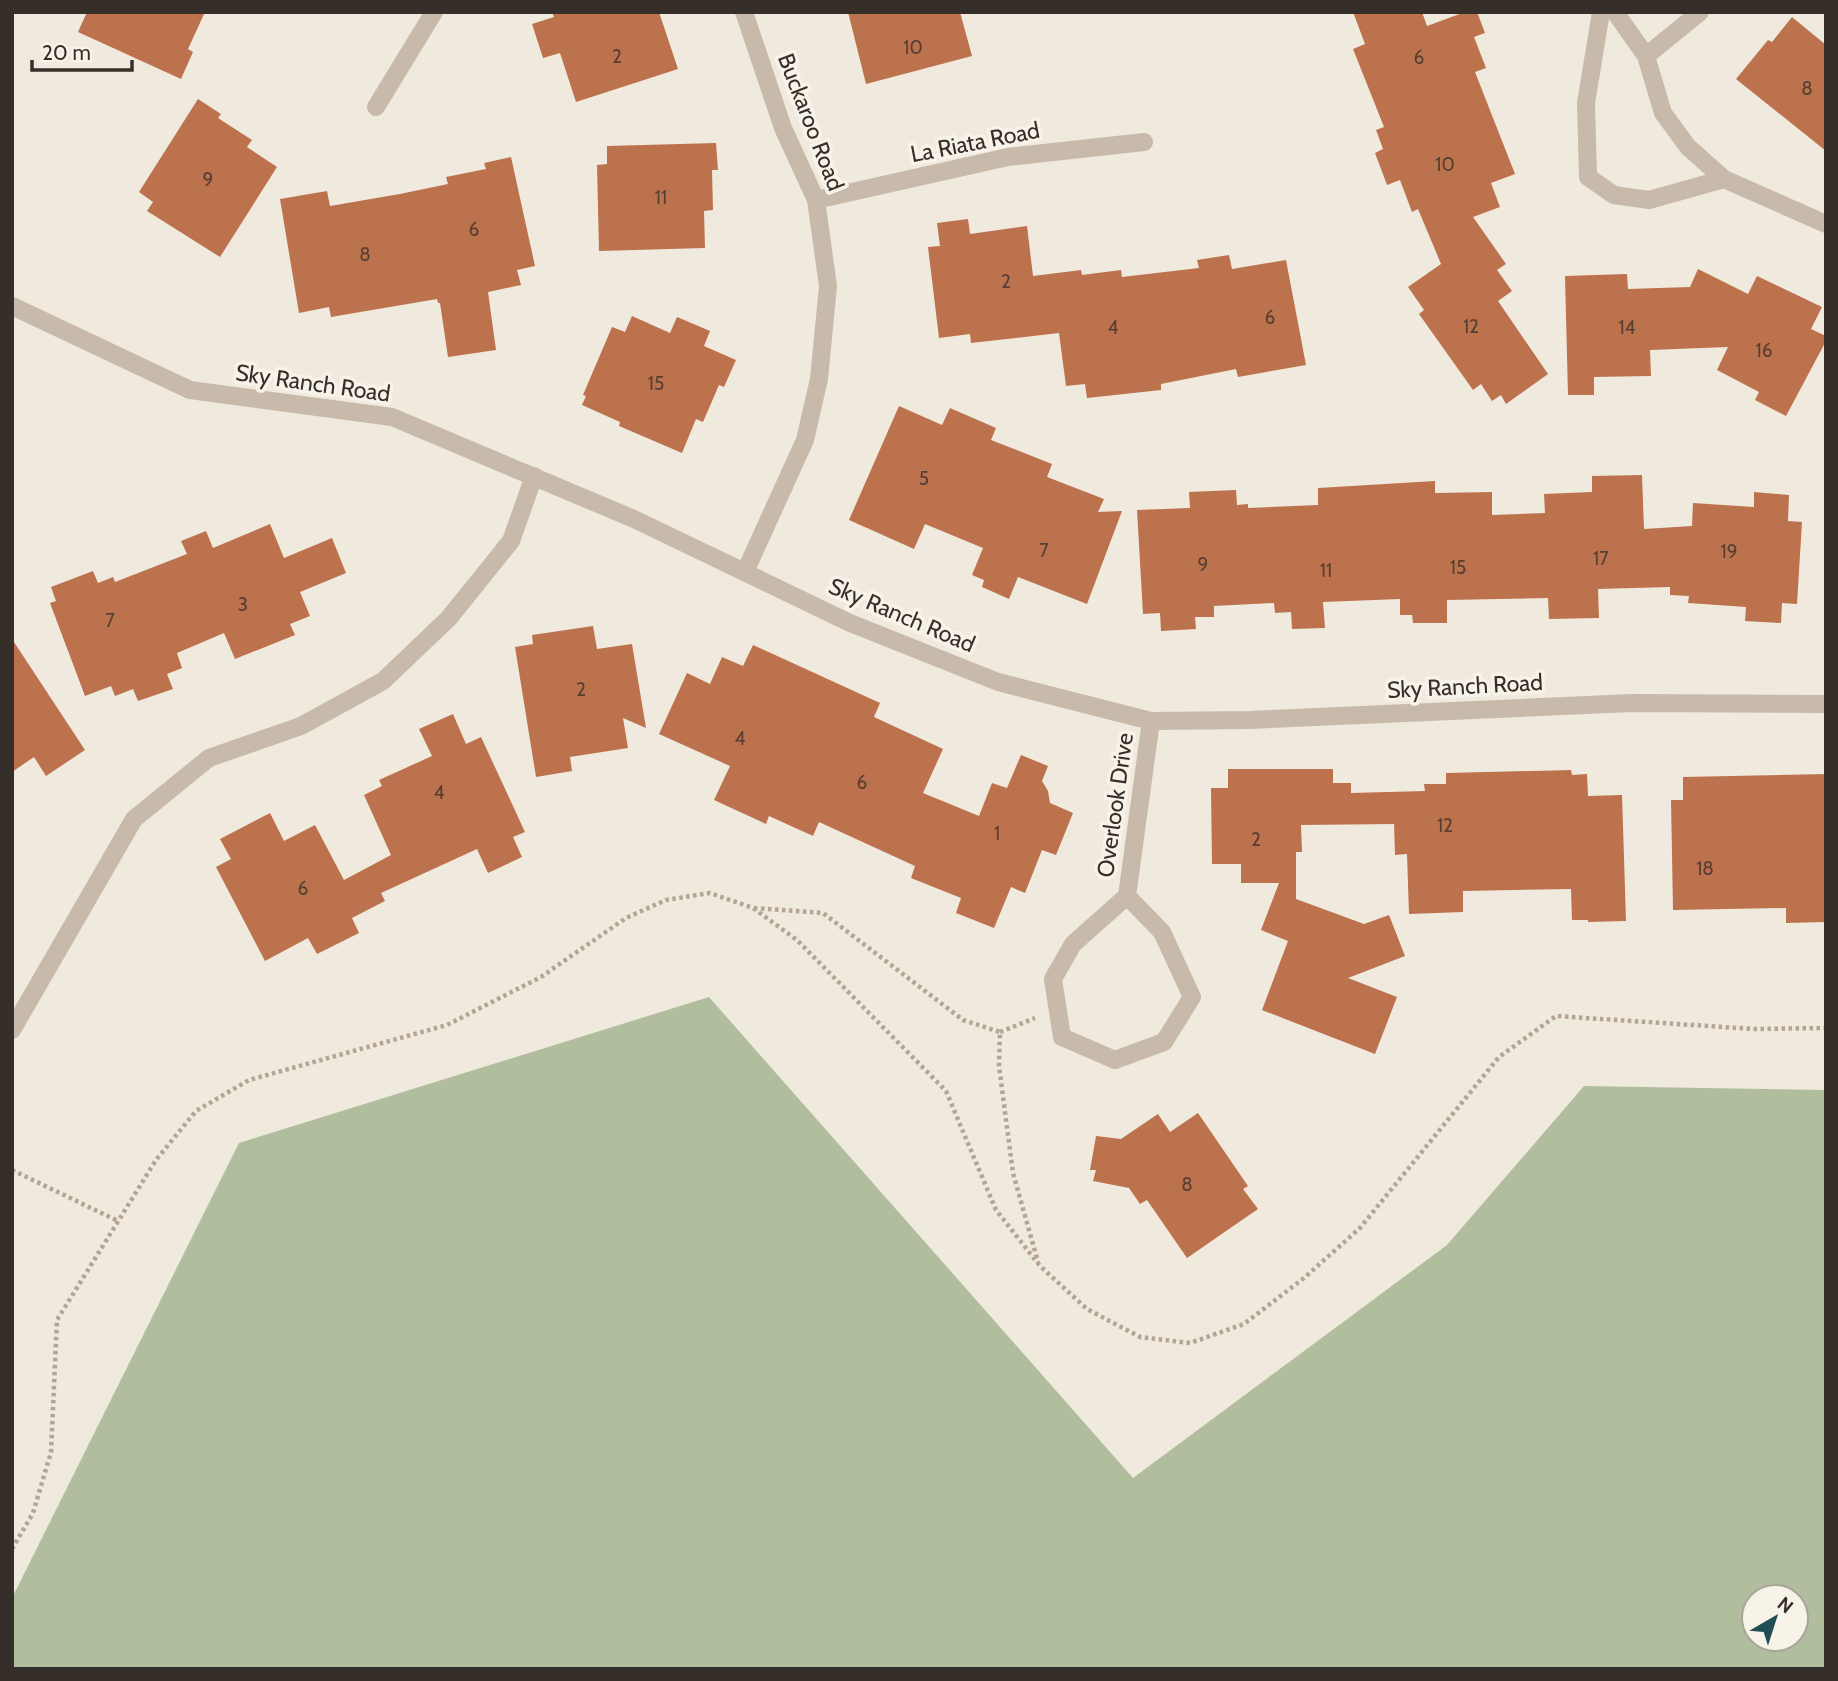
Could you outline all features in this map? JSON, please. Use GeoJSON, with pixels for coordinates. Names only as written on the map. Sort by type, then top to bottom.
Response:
{"type":"FeatureCollection","features":[{"type":"Feature","properties":{"kind":"street"},"geometry":{"type":"LineString","coordinates":[[376,107],[434,12]]}},
{"type":"Feature","properties":{"kind":"street","name":"Buckaroo Road"},"geometry":{"type":"LineString","coordinates":[[744,12],[783,128],[816,200],[828,286],[819,379],[805,440],[745,572]]}},
{"type":"Feature","properties":{"kind":"street"},"geometry":{"type":"LineString","coordinates":[[1601,12],[1586,103],[1588,177],[1614,195],[1649,200],[1724,179]]}},
{"type":"Feature","properties":{"kind":"street"},"geometry":{"type":"LineString","coordinates":[[1615,12],[1646,56],[1663,114],[1688,147],[1724,179],[1826,224]]}},
{"type":"Feature","properties":{"kind":"street"},"geometry":{"type":"LineString","coordinates":[[1646,56],[1700,12]]}},
{"type":"Feature","properties":{"kind":"street","name":"La Riata Road"},"geometry":{"type":"LineString","coordinates":[[816,200],[1008,158],[1144,142]]}},
{"type":"Feature","properties":{"kind":"street","name":"Sky Ranch Road"},"geometry":{"type":"LineString","coordinates":[[13,309],[190,390],[392,417],[634,519],[850,623],[998,682],[1152,721],[1250,720],[1632,703],[1826,704]]}},
{"type":"Feature","properties":{"kind":"street"},"geometry":{"type":"LineString","coordinates":[[12,1030],[134,819],[209,758],[300,726],[383,681],[449,618],[511,541],[534,476]]}},
{"type":"Feature","properties":{"kind":"street","name":"Overlook Drive"},"geometry":{"type":"LineString","coordinates":[[1127,896],[1162,932],[1192,997],[1164,1042],[1115,1059],[1062,1037],[1053,979],[1073,944],[1127,896],[1152,721]]}},
{"type":"Feature","properties":{"kind":"path"},"geometry":{"type":"LineString","coordinates":[[12,1549],[33,1513],[51,1452],[57,1320],[156,1160],[197,1111],[249,1080],[447,1025],[541,977],[626,918],[666,900],[710,893],[753,908],[823,913],[963,1020],[1000,1032],[1058,1008]]}},
{"type":"Feature","properties":{"kind":"path"},"geometry":{"type":"LineString","coordinates":[[753,908],[797,940],[946,1091],[996,1210],[1040,1266],[1087,1308],[1140,1337],[1190,1343],[1244,1324],[1304,1278],[1350,1237],[1499,1057],[1556,1016],[1753,1029],[1826,1028]]}},
{"type":"Feature","properties":{"kind":"path"},"geometry":{"type":"LineString","coordinates":[[1000,1032],[999,1066],[1013,1173],[1040,1266]]}},
{"type":"Feature","properties":{"kind":"path"},"geometry":{"type":"LineString","coordinates":[[12,1171],[118,1222]]}},
{"type":"Feature","properties":{"kind":"green space"},"geometry":{"type":"Polygon","coordinates":[[[709,997],[1133,1478],[1447,1245],[1584,1086],[1826,1090],[1826,1669],[12,1669],[12,1598],[239,1143],[709,997]]]}},
{"type":"Feature","properties":{"kind":"building"},"geometry":{"type":"Polygon","coordinates":[[[87,12],[205,12],[188,49],[193,52],[181,79],[78,32],[87,12]]]}},
{"type":"Feature","properties":{"kind":"building"},"geometry":{"type":"Polygon","coordinates":[[[552,12],[659,12],[678,69],[576,102],[560,53],[543,58],[532,24],[554,17],[552,12]]]}},
{"type":"Feature","properties":{"kind":"building"},"geometry":{"type":"Polygon","coordinates":[[[848,12],[960,12],[972,56],[866,84],[848,12]]]}},
{"type":"Feature","properties":{"kind":"building"},"geometry":{"type":"Polygon","coordinates":[[[1353,12],[1422,12],[1427,26],[1465,12],[1477,12],[1485,33],[1474,37],[1486,68],[1475,72],[1515,174],[1491,183],[1500,207],[1473,217],[1506,264],[1497,270],[1512,291],[1498,301],[1548,374],[1506,404],[1501,395],[1492,401],[1481,384],[1473,390],[1419,314],[1424,310],[1408,287],[1441,264],[1418,209],[1412,212],[1400,180],[1387,185],[1375,153],[1383,149],[1376,130],[1384,127],[1353,49],[1365,44],[1353,12]]]}},
{"type":"Feature","properties":{"kind":"building"},"geometry":{"type":"Polygon","coordinates":[[[1792,17],[1826,45],[1826,151],[1736,79],[1768,40],[1772,42],[1792,17]]]}},
{"type":"Feature","properties":{"kind":"building"},"geometry":{"type":"Polygon","coordinates":[[[198,99],[221,114],[218,118],[252,140],[247,147],[277,167],[220,257],[147,211],[153,202],[139,192],[198,99]]]}},
{"type":"Feature","properties":{"kind":"building"},"geometry":{"type":"Polygon","coordinates":[[[716,143],[718,170],[712,170],[713,210],[704,211],[705,248],[599,251],[597,165],[607,164],[607,146],[716,143]]]}},
{"type":"Feature","properties":{"kind":"building"},"geometry":{"type":"Polygon","coordinates":[[[511,157],[535,266],[517,270],[521,285],[488,292],[496,350],[448,357],[440,303],[437,299],[331,317],[329,307],[299,313],[280,199],[327,191],[330,206],[400,194],[448,184],[446,177],[486,169],[484,163],[511,157]]]}},
{"type":"Feature","properties":{"kind":"building"},"geometry":{"type":"Polygon","coordinates":[[[968,219],[970,234],[1027,226],[1033,276],[1081,270],[1082,275],[1121,270],[1122,277],[1199,268],[1197,260],[1229,255],[1232,269],[1286,260],[1306,365],[1238,377],[1236,369],[1161,384],[1161,390],[1087,398],[1085,384],[1066,386],[1059,333],[971,343],[970,334],[939,338],[928,247],[940,246],[937,223],[968,219]]]}},
{"type":"Feature","properties":{"kind":"building"},"geometry":{"type":"Polygon","coordinates":[[[1698,269],[1748,294],[1757,276],[1822,307],[1811,329],[1826,336],[1826,341],[1786,416],[1755,400],[1759,392],[1717,370],[1728,347],[1650,350],[1651,376],[1594,377],[1594,395],[1568,395],[1565,276],[1627,274],[1628,289],[1690,287],[1698,269]]]}},
{"type":"Feature","properties":{"kind":"building"},"geometry":{"type":"Polygon","coordinates":[[[632,316],[670,333],[677,317],[710,331],[704,346],[736,360],[724,387],[719,385],[703,422],[696,419],[682,453],[619,426],[620,422],[582,405],[586,396],[583,395],[612,327],[625,332],[632,316]]]}},
{"type":"Feature","properties":{"kind":"building"},"geometry":{"type":"Polygon","coordinates":[[[899,406],[942,425],[950,408],[996,428],[991,440],[1052,464],[1047,477],[1104,499],[1098,512],[1122,511],[1087,604],[1018,577],[1009,599],[982,587],[984,580],[972,575],[983,548],[925,524],[914,549],[849,520],[899,406]]]}},
{"type":"Feature","properties":{"kind":"building"},"geometry":{"type":"Polygon","coordinates":[[[1642,475],[1644,529],[1692,526],[1693,503],[1754,507],[1754,492],[1789,495],[1788,521],[1802,522],[1797,604],[1782,603],[1781,623],[1745,621],[1746,607],[1688,603],[1689,596],[1670,595],[1670,587],[1598,589],[1599,618],[1549,619],[1548,598],[1447,600],[1447,623],[1413,623],[1412,615],[1400,615],[1400,599],[1323,602],[1325,628],[1292,629],[1291,612],[1275,613],[1274,603],[1214,606],[1214,617],[1195,617],[1196,629],[1161,631],[1160,613],[1143,614],[1137,510],[1190,508],[1189,492],[1236,490],[1237,505],[1248,504],[1248,508],[1318,505],[1318,488],[1435,481],[1435,493],[1492,492],[1492,515],[1545,513],[1544,494],[1592,492],[1592,476],[1642,475]]]}},
{"type":"Feature","properties":{"kind":"building"},"geometry":{"type":"Polygon","coordinates":[[[270,524],[284,558],[332,538],[346,573],[300,592],[310,616],[290,624],[295,635],[235,659],[224,633],[177,653],[182,668],[167,674],[173,689],[138,701],[133,689],[115,696],[111,686],[85,696],[50,603],[56,601],[51,587],[93,571],[98,583],[113,577],[115,582],[187,554],[181,541],[206,531],[213,548],[270,524]]]}},
{"type":"Feature","properties":{"kind":"building"},"geometry":{"type":"Polygon","coordinates":[[[593,626],[597,649],[632,644],[646,728],[623,718],[628,748],[570,757],[572,771],[536,777],[515,647],[533,644],[532,635],[593,626]]]}},
{"type":"Feature","properties":{"kind":"building"},"geometry":{"type":"Polygon","coordinates":[[[12,639],[85,750],[46,776],[34,757],[12,772],[12,639]]]}},
{"type":"Feature","properties":{"kind":"building"},"geometry":{"type":"Polygon","coordinates":[[[753,645],[880,703],[874,717],[943,749],[923,793],[979,816],[992,783],[1007,788],[1021,755],[1048,766],[1042,781],[1048,791],[1050,803],[1073,813],[1056,855],[1042,850],[1025,893],[1011,887],[994,928],[956,913],[961,898],[911,878],[915,866],[819,822],[813,836],[769,816],[766,824],[714,800],[730,766],[659,734],[687,673],[710,684],[722,657],[743,666],[753,645]]]}},
{"type":"Feature","properties":{"kind":"building"},"geometry":{"type":"Polygon","coordinates":[[[453,714],[466,744],[481,737],[525,832],[513,837],[522,857],[488,873],[477,849],[381,893],[385,901],[352,918],[359,933],[317,954],[308,938],[265,961],[216,867],[231,859],[220,839],[270,813],[284,841],[315,825],[344,880],[391,855],[364,795],[382,786],[379,780],[432,756],[419,729],[453,714]]]}},
{"type":"Feature","properties":{"kind":"building"},"geometry":{"type":"Polygon","coordinates":[[[1228,769],[1333,769],[1333,783],[1351,783],[1351,793],[1425,791],[1424,784],[1446,784],[1446,773],[1571,770],[1572,775],[1587,774],[1588,796],[1622,795],[1626,921],[1572,920],[1571,889],[1463,891],[1463,912],[1409,914],[1407,854],[1395,855],[1394,824],[1301,825],[1302,852],[1296,852],[1296,899],[1364,924],[1389,915],[1405,956],[1348,978],[1397,997],[1375,1054],[1262,1010],[1288,941],[1261,930],[1279,883],[1241,883],[1241,864],[1212,864],[1211,788],[1228,788],[1228,769]]]}},
{"type":"Feature","properties":{"kind":"building"},"geometry":{"type":"Polygon","coordinates":[[[1826,774],[1826,922],[1786,923],[1786,908],[1673,910],[1671,800],[1683,800],[1683,777],[1826,774]]]}},
{"type":"Feature","properties":{"kind":"building"},"geometry":{"type":"Polygon","coordinates":[[[1198,1113],[1248,1186],[1243,1189],[1258,1209],[1187,1258],[1147,1200],[1140,1204],[1129,1188],[1093,1181],[1096,1170],[1090,1170],[1096,1136],[1121,1139],[1158,1114],[1170,1132],[1198,1113]]]}}]}
